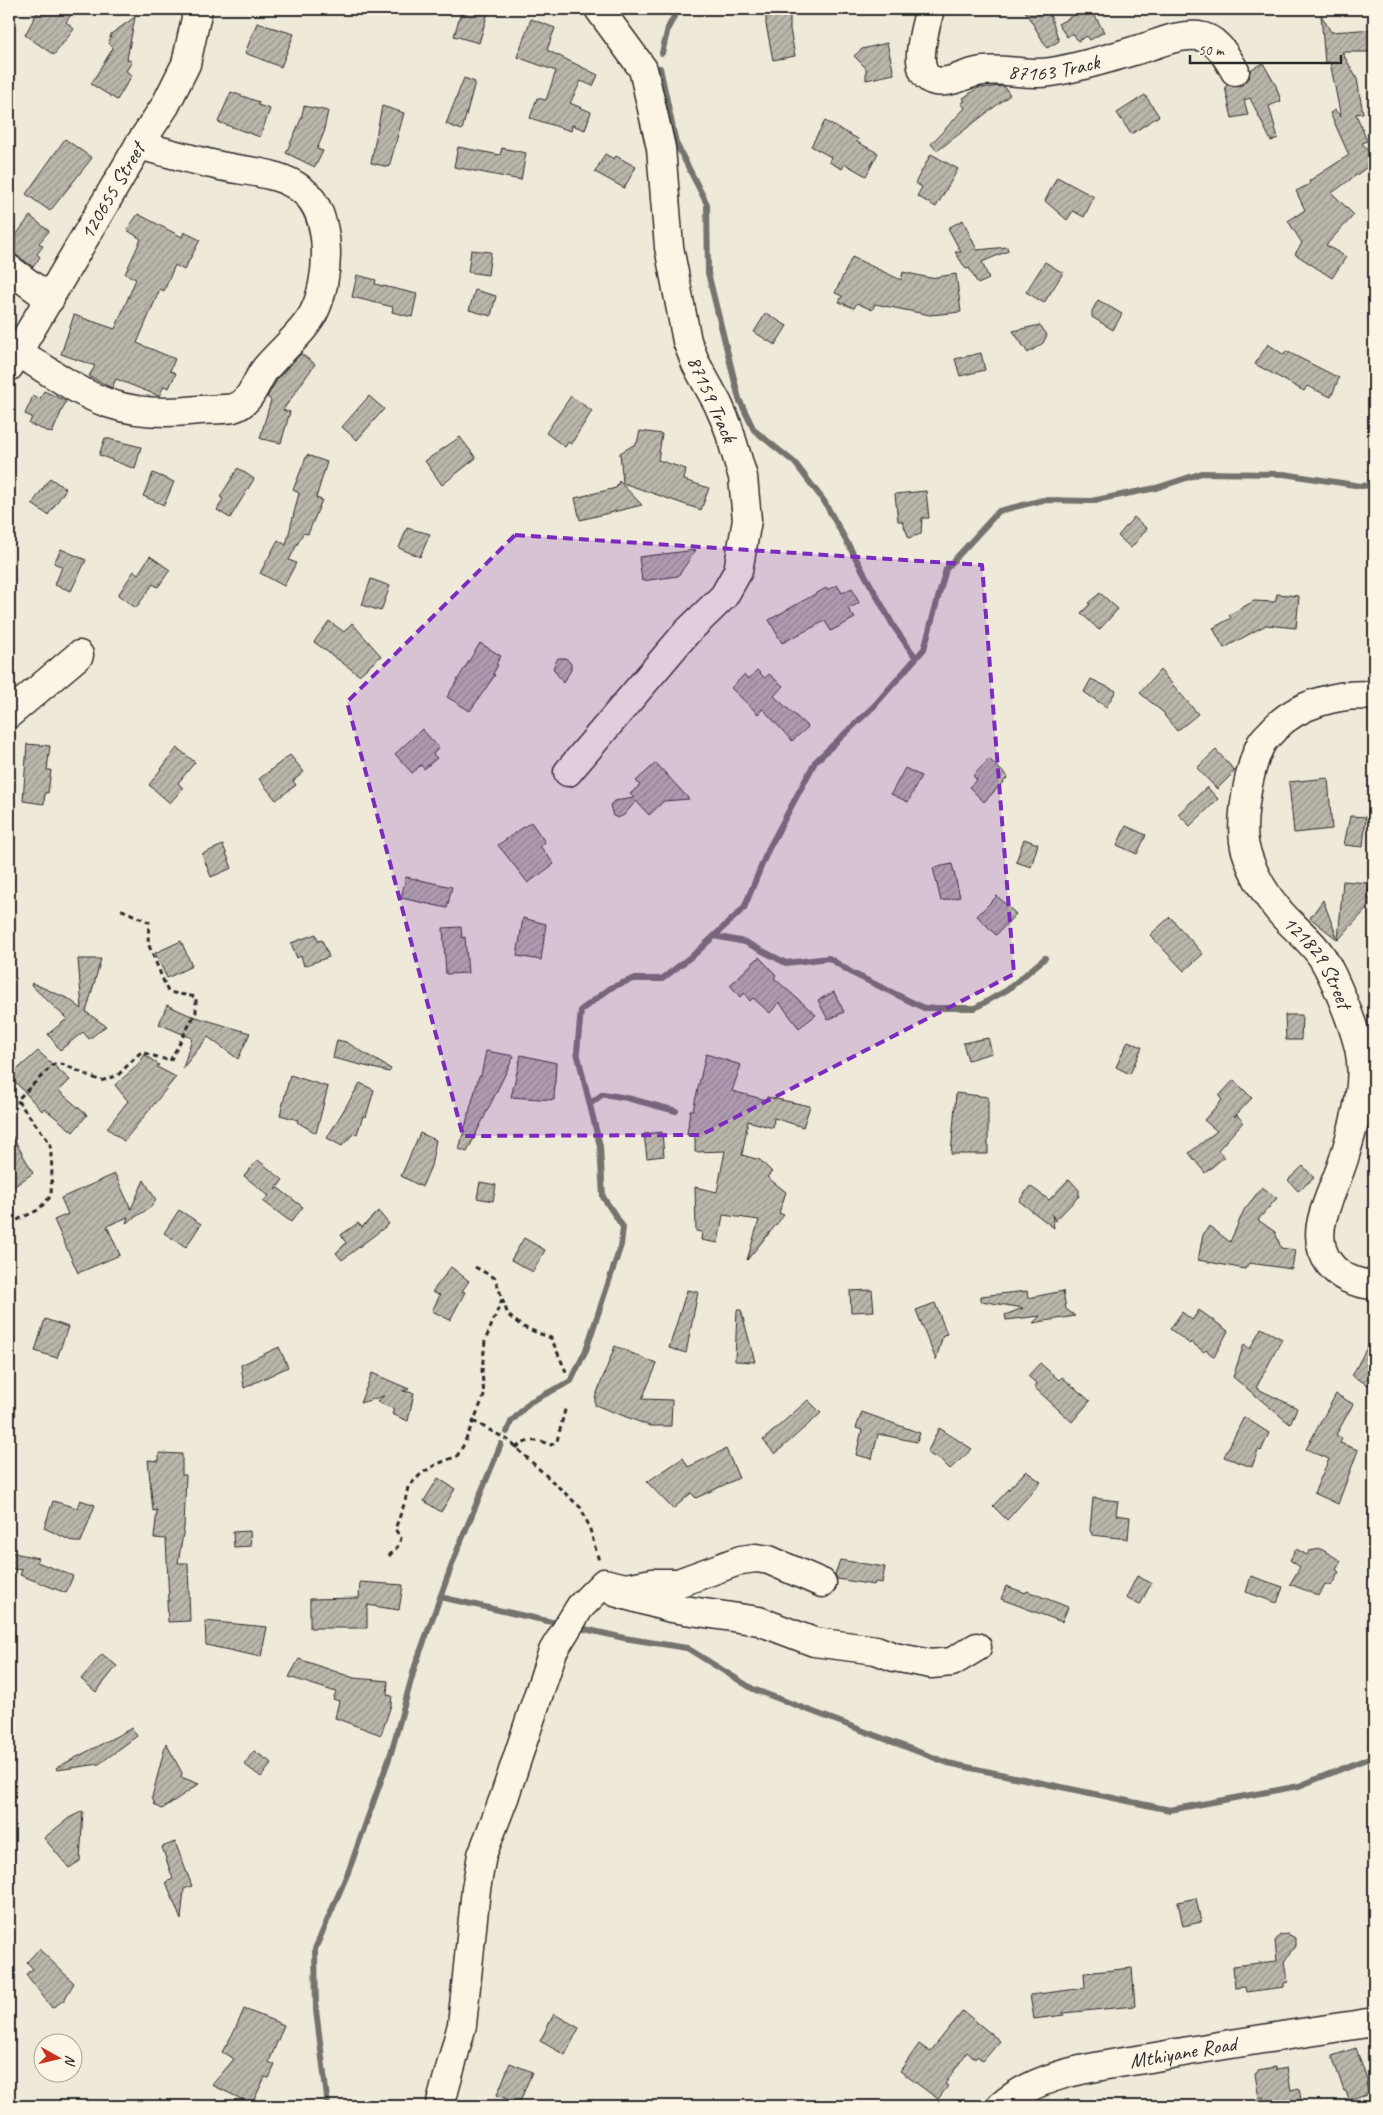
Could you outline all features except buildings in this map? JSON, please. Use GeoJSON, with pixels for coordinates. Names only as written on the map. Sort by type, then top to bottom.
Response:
{"type":"FeatureCollection","features":[{"type":"Feature","properties":{"kind":"street","name":"120655 Street"},"geometry":{"type":"LineString","coordinates":[[13,360],[30,334],[139,145],[165,106],[186,64],[198,9]]}},
{"type":"Feature","properties":{"kind":"street","name":"87159 Track"},"geometry":{"type":"LineString","coordinates":[[568,772],[686,634],[724,596],[738,571],[746,520],[744,477],[728,427],[718,404],[696,364],[687,341],[669,247],[661,148],[644,69],[599,9]]}},
{"type":"Feature","properties":{"kind":"street","name":"87163 Track"},"geometry":{"type":"LineString","coordinates":[[930,9],[920,52],[920,62],[925,74],[936,80],[946,82],[990,70],[1022,74],[1049,73],[1171,39],[1196,36],[1208,38],[1218,45],[1235,71]]}},
{"type":"Feature","properties":{"kind":"street"},"geometry":{"type":"LineString","coordinates":[[13,360],[86,395],[120,408],[150,413],[170,413],[233,408],[247,399],[264,370],[312,316],[324,272],[326,243],[323,224],[304,191],[283,178],[216,166],[139,145]]}},
{"type":"Feature","properties":{"kind":"street"},"geometry":{"type":"LineString","coordinates":[[9,269],[50,299]]}},
{"type":"Feature","properties":{"kind":"street"},"geometry":{"type":"LineString","coordinates":[[9,714],[79,655]]}},
{"type":"Feature","properties":{"kind":"street","name":"121829 Street"},"geometry":{"type":"LineString","coordinates":[[1374,696],[1360,694],[1338,697],[1310,706],[1279,724],[1262,742],[1252,767],[1244,824],[1245,849],[1257,879],[1276,908],[1322,956],[1350,1020],[1359,1049],[1361,1075],[1359,1099],[1344,1157],[1323,1217],[1321,1233],[1326,1261],[1333,1270],[1354,1281],[1374,1285]]}},
{"type":"Feature","properties":{"kind":"street"},"geometry":{"type":"LineString","coordinates":[[602,1585],[626,1588],[652,1583],[678,1583],[741,1560],[756,1558],[770,1560],[822,1583]]}},
{"type":"Feature","properties":{"kind":"street"},"geometry":{"type":"LineString","coordinates":[[602,1585],[671,1608],[759,1621],[814,1642],[876,1650],[894,1657],[932,1664],[952,1662],[977,1647]]}},
{"type":"Feature","properties":{"kind":"street"},"geometry":{"type":"LineString","coordinates":[[440,2106],[462,2025],[476,1889],[482,1855],[504,1798],[553,1651],[580,1607],[602,1585]]}},
{"type":"Feature","properties":{"kind":"street","name":"Mthiyane Road"},"geometry":{"type":"LineString","coordinates":[[1000,2106],[1015,2093],[1059,2075],[1221,2045],[1374,2022]]}},
{"type":"Feature","properties":{"kind":"path"},"geometry":{"type":"LineString","coordinates":[[9,1224],[38,1210],[51,1196],[52,1169],[50,1143],[17,1100],[54,1064],[62,1064],[101,1081],[118,1075],[141,1052],[170,1062],[196,1012],[196,997],[168,992],[148,943],[149,922],[120,909]]}},
{"type":"Feature","properties":{"kind":"path"},"geometry":{"type":"LineString","coordinates":[[475,1267],[495,1278],[508,1315],[523,1327],[551,1338],[568,1376]]}},
{"type":"Feature","properties":{"kind":"path"},"geometry":{"type":"LineString","coordinates":[[389,1556],[399,1545],[401,1538],[395,1529],[406,1502],[408,1487],[421,1474],[435,1465],[457,1456],[473,1422],[484,1396],[482,1371],[485,1341],[503,1297]]}},
{"type":"Feature","properties":{"kind":"path"},"geometry":{"type":"LineString","coordinates":[[516,1448],[521,1444],[534,1441],[543,1441],[551,1445],[557,1441],[566,1406]]}},
{"type":"Feature","properties":{"kind":"path"},"geometry":{"type":"LineString","coordinates":[[473,1422],[508,1440],[581,1508],[596,1548],[602,1585]]}},
{"type":"Feature","properties":{"kind":"highlighted area"},"geometry":{"type":"Polygon","coordinates":[[[515,535],[982,565],[1014,974],[701,1135],[463,1136],[347,702],[515,535]]]}},
{"type":"Feature","properties":{"kind":"waterway"},"geometry":{"type":"LineString","coordinates":[[662,53],[668,28],[678,9]]}},
{"type":"Feature","properties":{"kind":"waterway"},"geometry":{"type":"LineString","coordinates":[[660,68],[676,143],[707,204],[708,273],[739,399],[754,430],[795,463],[824,501],[894,627],[916,658]]}},
{"type":"Feature","properties":{"kind":"waterway"},"geometry":{"type":"LineString","coordinates":[[507,1432],[511,1422],[530,1402],[571,1381],[586,1350],[621,1245],[623,1227],[603,1197],[600,1146],[577,1052],[581,1010],[612,987],[633,979],[662,979],[697,952],[744,908],[768,850],[815,762],[874,706],[924,649],[946,569],[999,511],[1043,500],[1091,501],[1156,488],[1202,473],[1284,474],[1361,486],[1374,485]]}},
{"type":"Feature","properties":{"kind":"waterway"},"geometry":{"type":"LineString","coordinates":[[714,936],[745,942],[786,963],[829,958],[852,973],[924,1008],[975,1008],[1007,990],[1045,958]]}},
{"type":"Feature","properties":{"kind":"waterway"},"geometry":{"type":"LineString","coordinates":[[591,1103],[603,1094],[627,1098],[676,1111]]}},
{"type":"Feature","properties":{"kind":"waterway"},"geometry":{"type":"LineString","coordinates":[[328,2106],[316,2010],[315,1949],[349,1870],[391,1753],[415,1666],[457,1551],[501,1444]]}},
{"type":"Feature","properties":{"kind":"waterway"},"geometry":{"type":"LineString","coordinates":[[440,1597],[561,1624]]}},
{"type":"Feature","properties":{"kind":"waterway"},"geometry":{"type":"LineString","coordinates":[[576,1627],[624,1638],[687,1648],[753,1689],[948,1763],[1170,1810],[1299,1786],[1374,1756]]}}]}
